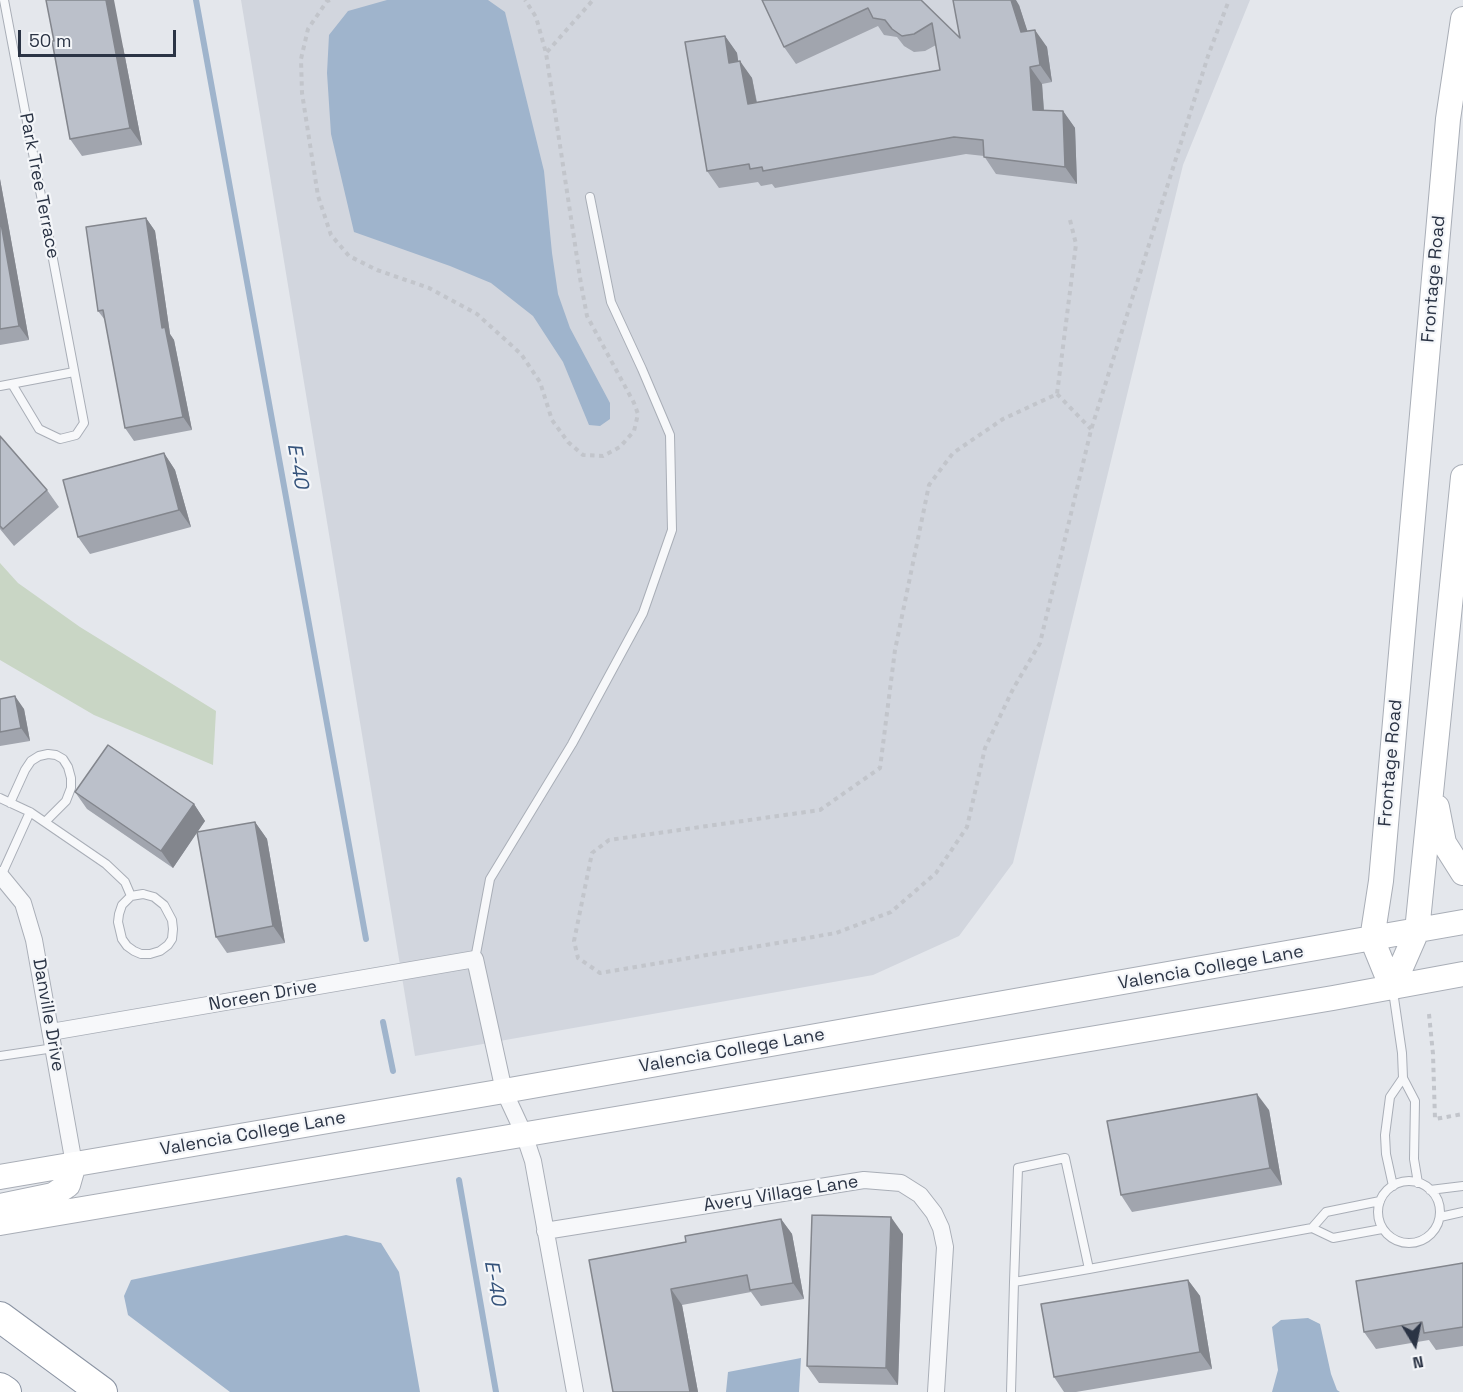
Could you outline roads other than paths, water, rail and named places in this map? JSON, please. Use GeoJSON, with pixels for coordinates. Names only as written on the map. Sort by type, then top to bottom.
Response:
{"type":"FeatureCollection","features":[{"type":"Feature","properties":{"kind":"highway"},"geometry":{"type":"LineString","coordinates":[[0,1317],[102,1392]]}},
{"type":"Feature","properties":{"kind":"highway"},"geometry":{"type":"LineString","coordinates":[[0,1388],[6,1392]]}},
{"type":"Feature","properties":{"kind":"street","name":"Frontage Road"},"geometry":{"type":"LineString","coordinates":[[1372,939],[1381,881],[1448,119],[1463,19]]}},
{"type":"Feature","properties":{"kind":"street"},"geometry":{"type":"LineString","coordinates":[[1392,988],[1417,931],[1463,477]]}},
{"type":"Feature","properties":{"kind":"street"},"geometry":{"type":"LineString","coordinates":[[1432,782],[1444,843],[1463,873]]}},
{"type":"Feature","properties":{"kind":"street","name":"Danville Drive"},"geometry":{"type":"LineString","coordinates":[[0,876],[23,903],[34,940],[74,1164]]}},
{"type":"Feature","properties":{"kind":"street","name":"Valencia College Lane"},"geometry":{"type":"LineString","coordinates":[[0,1177],[504,1091],[1463,922]]}},
{"type":"Feature","properties":{"kind":"street"},"geometry":{"type":"LineString","coordinates":[[1372,939],[1392,988]]}},
{"type":"Feature","properties":{"kind":"street"},"geometry":{"type":"LineString","coordinates":[[475,959],[504,1091],[524,1134],[533,1161],[575,1392]]}},
{"type":"Feature","properties":{"kind":"street","name":"Noreen Drive"},"geometry":{"type":"LineString","coordinates":[[52,1040],[475,959]]}},
{"type":"Feature","properties":{"kind":"street"},"geometry":{"type":"LineString","coordinates":[[0,1223],[1392,988],[1463,974]]}},
{"type":"Feature","properties":{"kind":"street"},"geometry":{"type":"LineString","coordinates":[[0,1206],[53,1196],[68,1185],[74,1164]]}},
{"type":"Feature","properties":{"kind":"street","name":"Avery Village Lane"},"geometry":{"type":"LineString","coordinates":[[545,1231],[864,1180],[901,1183],[920,1195],[934,1213],[941,1228],[945,1248],[936,1392]]}},
{"type":"Feature","properties":{"kind":"lane","name":"Park Tree Terrace"},"geometry":{"type":"LineString","coordinates":[[4,0],[84,423],[76,435],[60,439],[39,429],[12,384]]}},
{"type":"Feature","properties":{"kind":"lane"},"geometry":{"type":"LineString","coordinates":[[475,959],[490,879],[572,744],[643,613],[672,530],[670,435],[611,302],[590,197]]}},
{"type":"Feature","properties":{"kind":"lane"},"geometry":{"type":"LineString","coordinates":[[0,386],[74,372]]}},
{"type":"Feature","properties":{"kind":"lane"},"geometry":{"type":"LineString","coordinates":[[10,803],[31,761],[39,756],[56,755],[63,759],[68,767],[71,788],[66,801],[45,822]]}},
{"type":"Feature","properties":{"kind":"lane"},"geometry":{"type":"LineString","coordinates":[[0,798],[30,812],[106,864],[125,882],[131,896]]}},
{"type":"Feature","properties":{"kind":"lane"},"geometry":{"type":"LineString","coordinates":[[0,876],[30,812]]}},
{"type":"Feature","properties":{"kind":"lane"},"geometry":{"type":"LineString","coordinates":[[142,894],[154,897],[164,905],[169,914],[173,929],[172,939],[160,951],[141,954],[127,946],[122,939],[118,922],[119,914],[122,905],[131,896],[142,894]]}},
{"type":"Feature","properties":{"kind":"lane"},"geometry":{"type":"LineString","coordinates":[[1392,988],[1402,1053],[1403,1078],[1415,1101],[1414,1159],[1418,1183]]}},
{"type":"Feature","properties":{"kind":"lane"},"geometry":{"type":"LineString","coordinates":[[0,1056],[52,1040]]}},
{"type":"Feature","properties":{"kind":"lane"},"geometry":{"type":"LineString","coordinates":[[1393,1186],[1384,1135],[1390,1097],[1403,1078]]}},
{"type":"Feature","properties":{"kind":"lane"},"geometry":{"type":"LineString","coordinates":[[1011,1392],[1018,1168],[1065,1158],[1089,1269]]}},
{"type":"Feature","properties":{"kind":"lane"},"geometry":{"type":"LineString","coordinates":[[1401,1182],[1418,1183],[1430,1190],[1437,1199],[1440,1217],[1437,1226],[1424,1240],[1415,1243],[1397,1241],[1382,1229],[1378,1210],[1380,1201],[1385,1192],[1401,1182]]}},
{"type":"Feature","properties":{"kind":"lane"},"geometry":{"type":"LineString","coordinates":[[1430,1190],[1463,1186]]}},
{"type":"Feature","properties":{"kind":"lane"},"geometry":{"type":"LineString","coordinates":[[1312,1228],[1326,1212],[1380,1201]]}},
{"type":"Feature","properties":{"kind":"lane"},"geometry":{"type":"LineString","coordinates":[[1440,1217],[1463,1212]]}},
{"type":"Feature","properties":{"kind":"lane"},"geometry":{"type":"LineString","coordinates":[[1014,1282],[1312,1228],[1333,1238],[1382,1229]]}},
{"type":"Feature","properties":{"kind":"water"},"geometry":{"type":"Polygon","coordinates":[[[387,0],[488,0],[505,12],[544,171],[558,294],[570,328],[610,403],[610,419],[600,426],[589,425],[563,362],[533,316],[491,283],[354,232],[331,134],[327,73],[329,35],[348,11],[387,0]]]}},
{"type":"Feature","properties":{"kind":"water"},"geometry":{"type":"Polygon","coordinates":[[[346,1235],[381,1243],[399,1272],[420,1392],[230,1392],[128,1315],[124,1296],[131,1280],[346,1235]]]}},
{"type":"Feature","properties":{"kind":"water"},"geometry":{"type":"Polygon","coordinates":[[[1308,1318],[1320,1324],[1331,1374],[1340,1392],[1272,1392],[1278,1370],[1272,1327],[1281,1320],[1308,1318]]]}},
{"type":"Feature","properties":{"kind":"water"},"geometry":{"type":"Polygon","coordinates":[[[801,1358],[799,1392],[726,1392],[728,1372],[801,1358]]]}},
{"type":"Feature","properties":{"kind":"waterway","name":"E-40"},"geometry":{"type":"LineString","coordinates":[[196,0],[366,939]]}},
{"type":"Feature","properties":{"kind":"waterway","name":"E-40"},"geometry":{"type":"LineString","coordinates":[[383,1022],[393,1071]]}},
{"type":"Feature","properties":{"kind":"waterway","name":"E-40"},"geometry":{"type":"LineString","coordinates":[[459,1180],[496,1392]]}}]}
